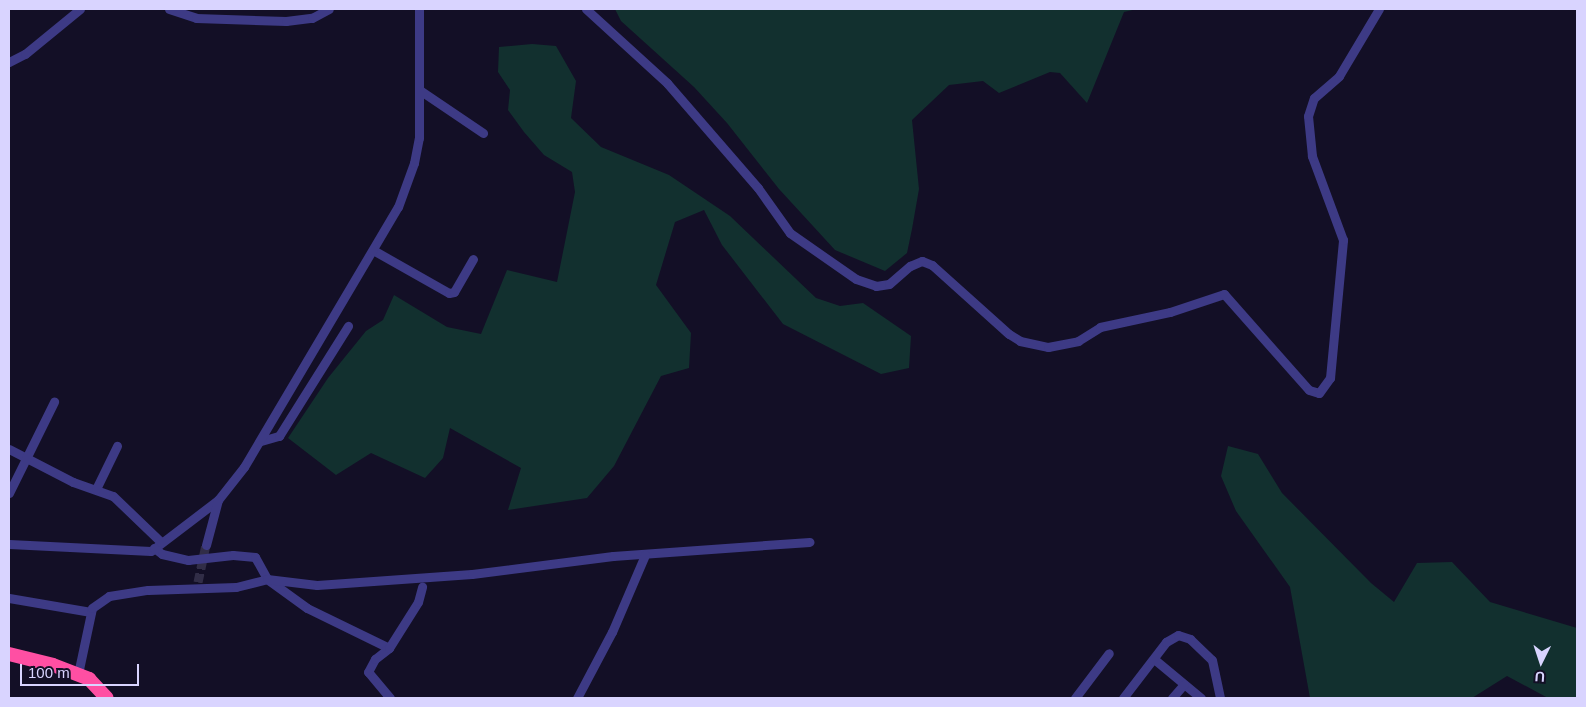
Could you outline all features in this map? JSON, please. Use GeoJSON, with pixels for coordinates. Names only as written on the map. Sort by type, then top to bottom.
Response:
{"type":"FeatureCollection","features":[{"type":"Feature","properties":{"kind":"highway"},"geometry":{"type":"LineString","coordinates":[[9,654],[78,674],[89,679],[107,698]]}},
{"type":"Feature","properties":{"kind":"street"},"geometry":{"type":"LineString","coordinates":[[9,62],[25,54],[80,9]]}},
{"type":"Feature","properties":{"kind":"street"},"geometry":{"type":"LineString","coordinates":[[169,9],[196,18],[286,22],[312,18],[329,9]]}},
{"type":"Feature","properties":{"kind":"street"},"geometry":{"type":"LineString","coordinates":[[9,544],[147,552],[218,500],[262,441],[398,207],[414,163],[419,138],[421,91],[419,9]]}},
{"type":"Feature","properties":{"kind":"street"},"geometry":{"type":"LineString","coordinates":[[586,9],[666,83],[758,188],[790,233],[856,280],[876,286],[889,284],[910,266],[922,261],[932,265],[969,296],[1008,334],[1020,341],[1048,347],[1078,341],[1100,327],[1156,316],[1224,294],[1309,390],[1319,393],[1326,388],[1330,378],[1343,240],[1312,156],[1308,116],[1314,98],[1339,76],[1379,9]]}},
{"type":"Feature","properties":{"kind":"street"},"geometry":{"type":"LineString","coordinates":[[421,91],[483,133]]}},
{"type":"Feature","properties":{"kind":"street"},"geometry":{"type":"LineString","coordinates":[[372,250],[449,294],[454,292],[473,259]]}},
{"type":"Feature","properties":{"kind":"street"},"geometry":{"type":"LineString","coordinates":[[262,441],[279,436],[348,326]]}},
{"type":"Feature","properties":{"kind":"street"},"geometry":{"type":"LineString","coordinates":[[9,493],[25,457],[54,402]]}},
{"type":"Feature","properties":{"kind":"street"},"geometry":{"type":"LineString","coordinates":[[96,489],[117,446]]}},
{"type":"Feature","properties":{"kind":"street"},"geometry":{"type":"LineString","coordinates":[[9,449],[73,482],[96,489],[120,500],[162,542]]}},
{"type":"Feature","properties":{"kind":"street"},"geometry":{"type":"LineString","coordinates":[[206,545],[218,500]]}},
{"type":"Feature","properties":{"kind":"street"},"geometry":{"type":"LineString","coordinates":[[78,674],[91,612],[97,603],[109,596],[148,590],[198,586],[236,587],[267,579],[318,585],[472,574],[613,556],[810,542]]}},
{"type":"Feature","properties":{"kind":"street"},"geometry":{"type":"LineString","coordinates":[[154,548],[162,554],[188,560],[252,556],[257,559],[267,579],[307,608],[389,648]]}},
{"type":"Feature","properties":{"kind":"street"},"geometry":{"type":"LineString","coordinates":[[577,698],[612,632],[645,555]]}},
{"type":"Feature","properties":{"kind":"street"},"geometry":{"type":"LineString","coordinates":[[390,698],[368,672],[376,659],[389,648],[418,602],[422,587]]}},
{"type":"Feature","properties":{"kind":"street"},"geometry":{"type":"LineString","coordinates":[[9,598],[91,612]]}},
{"type":"Feature","properties":{"kind":"street"},"geometry":{"type":"LineString","coordinates":[[1123,698],[1171,637],[1178,635],[1190,639],[1214,664],[1220,698]]}},
{"type":"Feature","properties":{"kind":"street"},"geometry":{"type":"LineString","coordinates":[[1075,698],[1109,653]]}},
{"type":"Feature","properties":{"kind":"street"},"geometry":{"type":"LineString","coordinates":[[1154,659],[1201,698]]}},
{"type":"Feature","properties":{"kind":"street"},"geometry":{"type":"LineString","coordinates":[[1172,698],[1184,684]]}},
{"type":"Feature","properties":{"kind":"green space"},"geometry":{"type":"Polygon","coordinates":[[[615,9],[1137,9],[1124,12],[1087,103],[1060,73],[1050,72],[999,93],[983,81],[949,85],[912,120],[919,189],[912,229],[907,253],[885,271],[835,250],[779,189],[727,123],[694,87],[621,21],[615,9]]]}},
{"type":"Feature","properties":{"kind":"green space"},"geometry":{"type":"Polygon","coordinates":[[[532,44],[556,46],[576,81],[571,118],[601,147],[669,175],[730,216],[816,298],[840,306],[863,303],[911,336],[909,368],[881,374],[783,324],[722,245],[704,210],[675,222],[656,285],[691,333],[689,368],[661,376],[614,466],[587,498],[508,510],[521,468],[450,428],[443,458],[425,478],[371,453],[336,475],[288,438],[328,378],[366,331],[383,320],[394,295],[447,327],[481,334],[507,270],[557,282],[575,192],[572,172],[544,155],[524,132],[508,110],[510,90],[498,72],[499,47],[532,44]]]}},
{"type":"Feature","properties":{"kind":"green space"},"geometry":{"type":"Polygon","coordinates":[[[1228,446],[1258,454],[1282,493],[1371,583],[1394,602],[1417,563],[1452,562],[1490,602],[1577,628],[1577,698],[1548,698],[1507,676],[1472,698],[1310,698],[1290,587],[1236,511],[1221,476],[1228,446]]]}},
{"type":"Feature","properties":{"kind":"tunnel"},"geometry":{"type":"LineString","coordinates":[[198,582],[206,545]]}}]}
